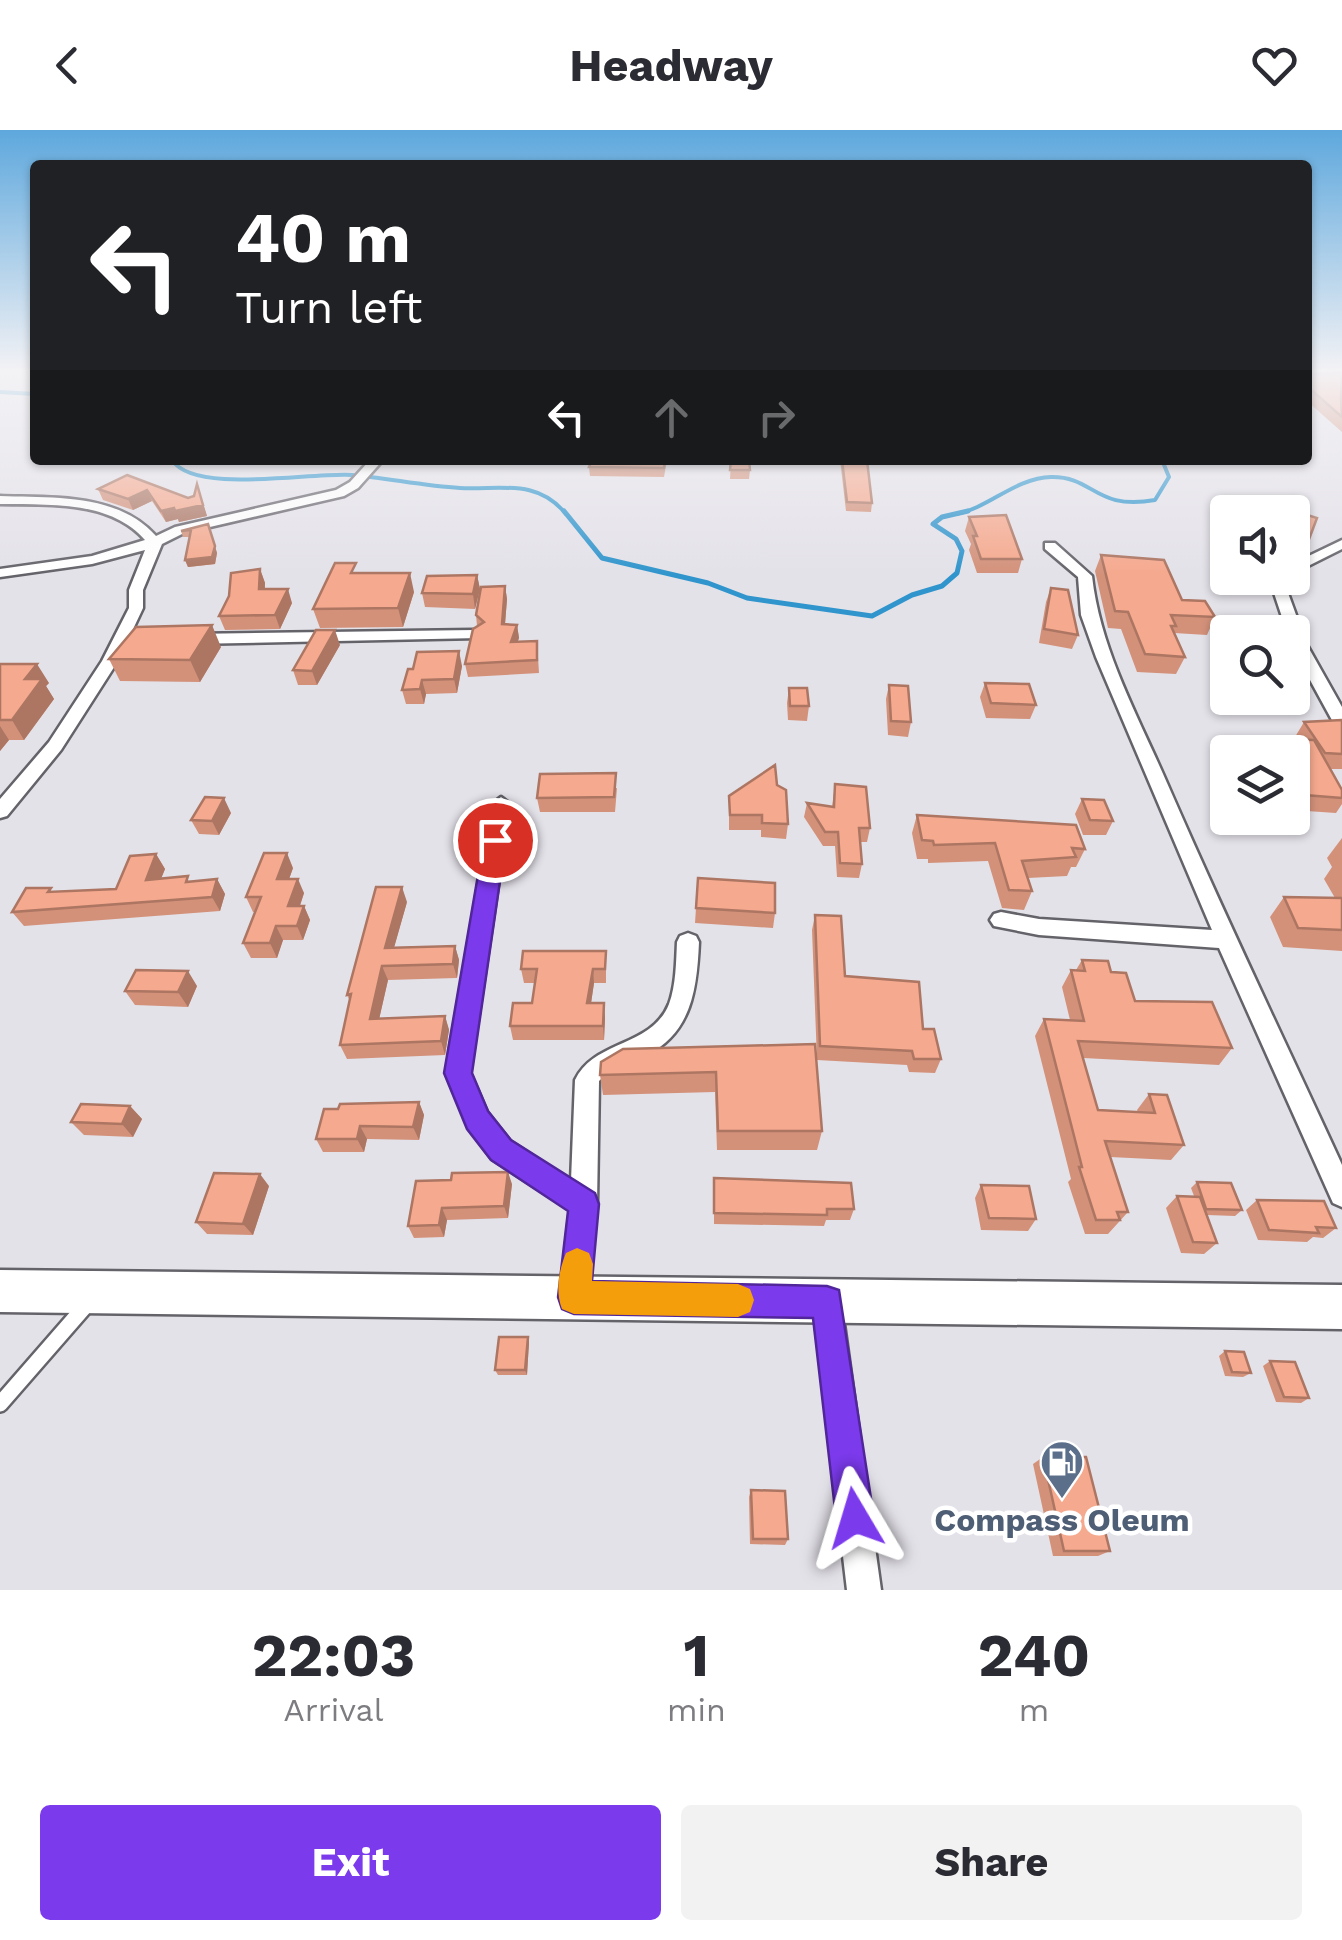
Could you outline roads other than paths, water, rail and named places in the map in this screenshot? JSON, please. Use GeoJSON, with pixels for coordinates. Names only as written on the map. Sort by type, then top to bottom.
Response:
{"type":"FeatureCollection","features":[{"type":"Feature","properties":{"kind":"main road"},"geometry":{"type":"LineString","coordinates":[[0,1292],[1342,1308]]}},
{"type":"Feature","properties":{"kind":"street"},"geometry":{"type":"LineString","coordinates":[[0,573],[103,556],[156,543],[180,530],[340,493],[372,465]]}},
{"type":"Feature","properties":{"kind":"street"},"geometry":{"type":"LineString","coordinates":[[0,500],[97,508],[144,526],[156,543]]}},
{"type":"Feature","properties":{"kind":"street"},"geometry":{"type":"LineString","coordinates":[[0,810],[55,746],[120,640],[136,608],[136,590],[156,543]]}},
{"type":"Feature","properties":{"kind":"street"},"geometry":{"type":"LineString","coordinates":[[1310,561],[1342,544]]}},
{"type":"Feature","properties":{"kind":"street"},"geometry":{"type":"LineString","coordinates":[[1050,546],[1086,576],[1089,615],[1104,658],[1342,1194]]}},
{"type":"Feature","properties":{"kind":"street"},"geometry":{"type":"LineString","coordinates":[[1282,595],[1299,645],[1342,722]]}},
{"type":"Feature","properties":{"kind":"street"},"geometry":{"type":"LineString","coordinates":[[178,639],[474,636]]}},
{"type":"Feature","properties":{"kind":"street"},"geometry":{"type":"LineString","coordinates":[[120,640],[140,640]]}},
{"type":"Feature","properties":{"kind":"street"},"geometry":{"type":"LineString","coordinates":[[501,804],[458,1073],[478,1120],[501,1150],[584,1204]]}},
{"type":"Feature","properties":{"kind":"street"},"geometry":{"type":"LineString","coordinates":[[1001,920],[1039,927],[1228,940]]}},
{"type":"Feature","properties":{"kind":"street"},"geometry":{"type":"LineString","coordinates":[[574,1297],[584,1204],[587,1080],[602,1063],[634,1051],[660,1035],[676,1019],[686,993],[688,942]]}},
{"type":"Feature","properties":{"kind":"street"},"geometry":{"type":"LineString","coordinates":[[827,1302],[864,1590]]}},
{"type":"Feature","properties":{"kind":"lane"},"geometry":{"type":"LineString","coordinates":[[0,1404],[98,1292]]}},
{"type":"Feature","properties":{"kind":"waterway"},"geometry":{"type":"LineString","coordinates":[[178,465],[204,477],[228,479],[352,475],[446,487],[518,488],[543,495],[566,514]]}},
{"type":"Feature","properties":{"kind":"waterway"},"geometry":{"type":"LineString","coordinates":[[968,511],[1026,482],[1051,477],[1077,482],[1119,501],[1155,500],[1169,477],[1164,465]]}},
{"type":"Feature","properties":{"kind":"waterway"},"geometry":{"type":"LineString","coordinates":[[564,511],[602,558],[708,583],[747,598],[872,616],[912,595],[942,586],[957,573],[962,551],[956,539],[933,524],[942,517],[968,511]]}},
{"type":"Feature","properties":{"kind":"waterway"},"geometry":{"type":"LineString","coordinates":[[956,514],[968,511]]}},
{"type":"Feature","properties":{"kind":"place","name":"Compass Oleum"},"geometry":{"type":"Point","coordinates":[1062,1500]}}]}
